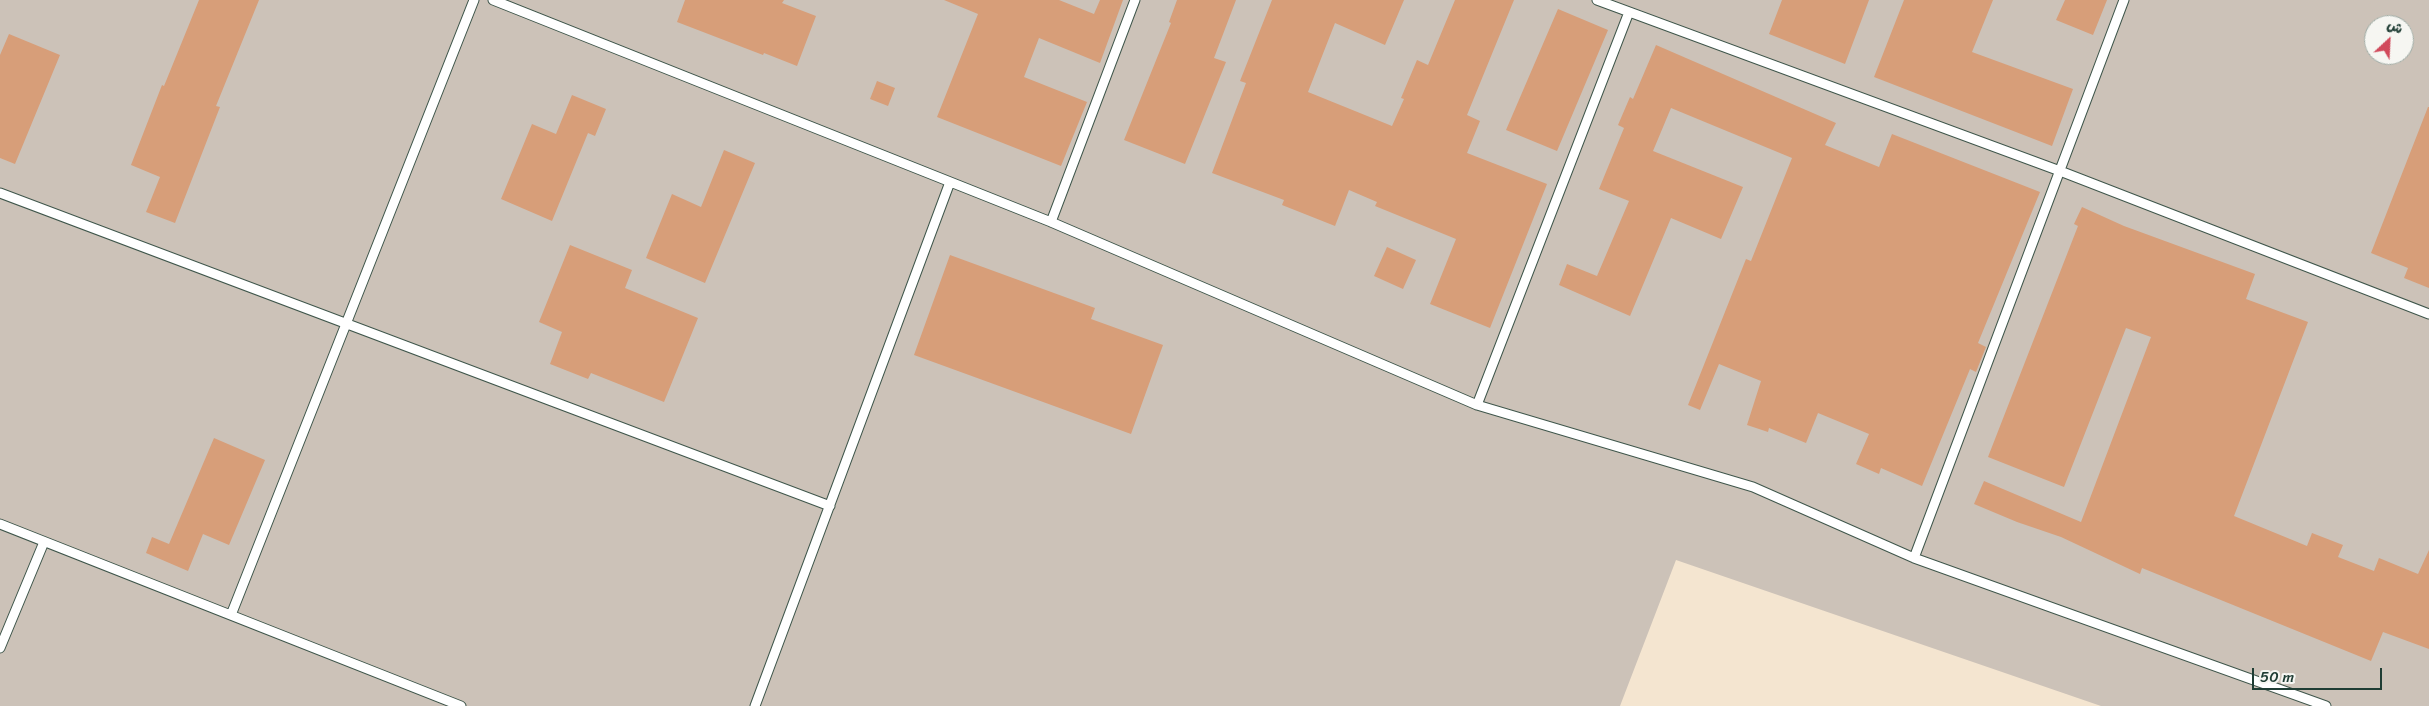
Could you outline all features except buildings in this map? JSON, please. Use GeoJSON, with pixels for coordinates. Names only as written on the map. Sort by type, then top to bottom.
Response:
{"type":"FeatureCollection","features":[{"type":"Feature","properties":{"kind":"lane"},"geometry":{"type":"LineString","coordinates":[[231,616],[474,0]]}},
{"type":"Feature","properties":{"kind":"lane"},"geometry":{"type":"LineString","coordinates":[[493,0],[1051,222],[1477,405],[1753,487],[1914,558],[2326,706]]}},
{"type":"Feature","properties":{"kind":"lane"},"geometry":{"type":"LineString","coordinates":[[1051,222],[1135,0]]}},
{"type":"Feature","properties":{"kind":"lane"},"geometry":{"type":"LineString","coordinates":[[1597,0],[2060,171],[2429,314]]}},
{"type":"Feature","properties":{"kind":"lane"},"geometry":{"type":"LineString","coordinates":[[1914,558],[2124,0]]}},
{"type":"Feature","properties":{"kind":"lane"},"geometry":{"type":"LineString","coordinates":[[1477,405],[1630,12]]}},
{"type":"Feature","properties":{"kind":"lane"},"geometry":{"type":"LineString","coordinates":[[755,706],[950,182]]}},
{"type":"Feature","properties":{"kind":"lane"},"geometry":{"type":"LineString","coordinates":[[0,193],[830,506]]}},
{"type":"Feature","properties":{"kind":"lane"},"geometry":{"type":"LineString","coordinates":[[0,524],[461,706]]}},
{"type":"Feature","properties":{"kind":"lane"},"geometry":{"type":"LineString","coordinates":[[0,648],[44,542]]}},
{"type":"Feature","properties":{"kind":"shaded area"},"geometry":{"type":"Polygon","coordinates":[[[0,0],[2429,0],[2429,706],[2101,706],[1676,560],[1620,706],[0,706],[0,0]]]}}]}
